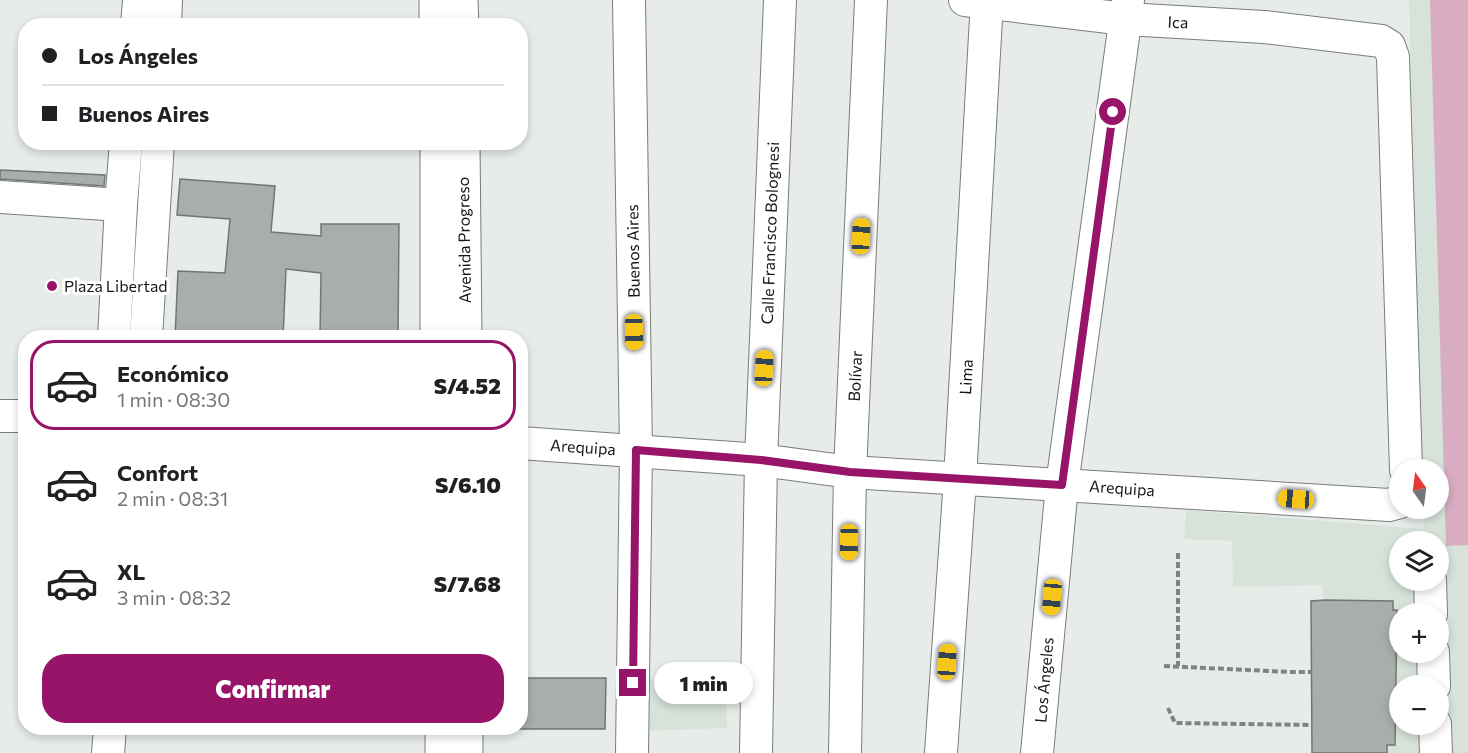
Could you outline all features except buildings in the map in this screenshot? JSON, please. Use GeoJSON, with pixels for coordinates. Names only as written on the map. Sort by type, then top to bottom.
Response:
{"type":"FeatureCollection","features":[{"type":"Feature","properties":{"kind":"main road"},"geometry":{"type":"LineString","coordinates":[[436,0],[436,18]]}},
{"type":"Feature","properties":{"kind":"main road"},"geometry":{"type":"LineString","coordinates":[[461,0],[462,18]]}},
{"type":"Feature","properties":{"kind":"main road","name":"Avenida Progreso"},"geometry":{"type":"LineString","coordinates":[[436,150],[437,330]]}},
{"type":"Feature","properties":{"kind":"main road","name":"Avenida Progreso"},"geometry":{"type":"LineString","coordinates":[[463,150],[465,330]]}},
{"type":"Feature","properties":{"kind":"main road"},"geometry":{"type":"LineString","coordinates":[[442,735],[442,753]]}},
{"type":"Feature","properties":{"kind":"main road"},"geometry":{"type":"LineString","coordinates":[[466,735],[466,753]]}},
{"type":"Feature","properties":{"kind":"street"},"geometry":{"type":"LineString","coordinates":[[138,18],[139,0]]}},
{"type":"Feature","properties":{"kind":"street"},"geometry":{"type":"LineString","coordinates":[[165,18],[166,0]]}},
{"type":"Feature","properties":{"kind":"street","name":"Buenos Aires"},"geometry":{"type":"LineString","coordinates":[[629,0],[636,450],[632,753]]}},
{"type":"Feature","properties":{"kind":"street","name":"Calle Francisco Bolognesi"},"geometry":{"type":"LineString","coordinates":[[756,753],[761,460],[780,0]]}},
{"type":"Feature","properties":{"kind":"street","name":"Bolívar"},"geometry":{"type":"LineString","coordinates":[[845,753],[850,472],[871,0]]}},
{"type":"Feature","properties":{"kind":"street","name":"Ica"},"geometry":{"type":"LineString","coordinates":[[980,1],[1127,10],[1265,13],[1381,41],[1389,45],[1393,57],[1406,459]]}},
{"type":"Feature","properties":{"kind":"street","name":"Lima"},"geometry":{"type":"LineString","coordinates":[[941,753],[960,479],[980,1]]}},
{"type":"Feature","properties":{"kind":"street","name":"Los Ángeles"},"geometry":{"type":"LineString","coordinates":[[1037,753],[1062,485],[1127,10]]}},
{"type":"Feature","properties":{"kind":"street"},"geometry":{"type":"LineString","coordinates":[[114,330],[125,150]]}},
{"type":"Feature","properties":{"kind":"street"},"geometry":{"type":"LineString","coordinates":[[146,330],[158,150]]}},
{"type":"Feature","properties":{"kind":"street"},"geometry":{"type":"LineString","coordinates":[[0,197],[121,205]]}},
{"type":"Feature","properties":{"kind":"street"},"geometry":{"type":"LineString","coordinates":[[0,416],[18,416]]}},
{"type":"Feature","properties":{"kind":"street","name":"Arequipa"},"geometry":{"type":"LineString","coordinates":[[528,443],[761,460],[850,472],[1389,505]]}},
{"type":"Feature","properties":{"kind":"street"},"geometry":{"type":"LineString","coordinates":[[87,753],[88,735]]}},
{"type":"Feature","properties":{"kind":"street"},"geometry":{"type":"LineString","coordinates":[[108,753],[109,735]]}},
{"type":"Feature","properties":{"kind":"street"},"geometry":{"type":"LineString","coordinates":[[1435,735],[1436,753]]}},
{"type":"Feature","properties":{"kind":"path"},"geometry":{"type":"LineString","coordinates":[[1178,553],[1178,667]]}},
{"type":"Feature","properties":{"kind":"path"},"geometry":{"type":"LineString","coordinates":[[1164,666],[1312,672]]}},
{"type":"Feature","properties":{"kind":"path"},"geometry":{"type":"LineString","coordinates":[[1168,708],[1175,723],[1312,725]]}},
{"type":"Feature","properties":{"kind":"shaded area"},"geometry":{"type":"Polygon","coordinates":[[[1409,0],[1468,0],[1468,753],[1312,753],[1311,601],[1324,600],[1321,585],[1233,587],[1232,541],[1184,539],[1186,510],[1424,529],[1424,519],[1449,519],[1449,459],[1422,459],[1409,0]]]}},
{"type":"Feature","properties":{"kind":"shaded area"},"geometry":{"type":"Polygon","coordinates":[[[1430,0],[1468,0],[1468,545],[1449,546],[1449,531],[1446,531],[1445,519],[1449,519],[1449,459],[1443,459],[1430,0]]]}},
{"type":"Feature","properties":{"kind":"shaded area"},"geometry":{"type":"Polygon","coordinates":[[[725,676],[727,728],[639,731],[637,679],[725,676]]]}},
{"type":"Feature","properties":{"kind":"place","name":"Plaza Libertad"},"geometry":{"type":"Point","coordinates":[52,286]}},
{"type":"Feature","properties":{"kind":"route"},"geometry":{"type":"LineString","coordinates":[[633,683],[636,450],[761,460],[850,472],[1062,485],[1113,112]]}}]}
